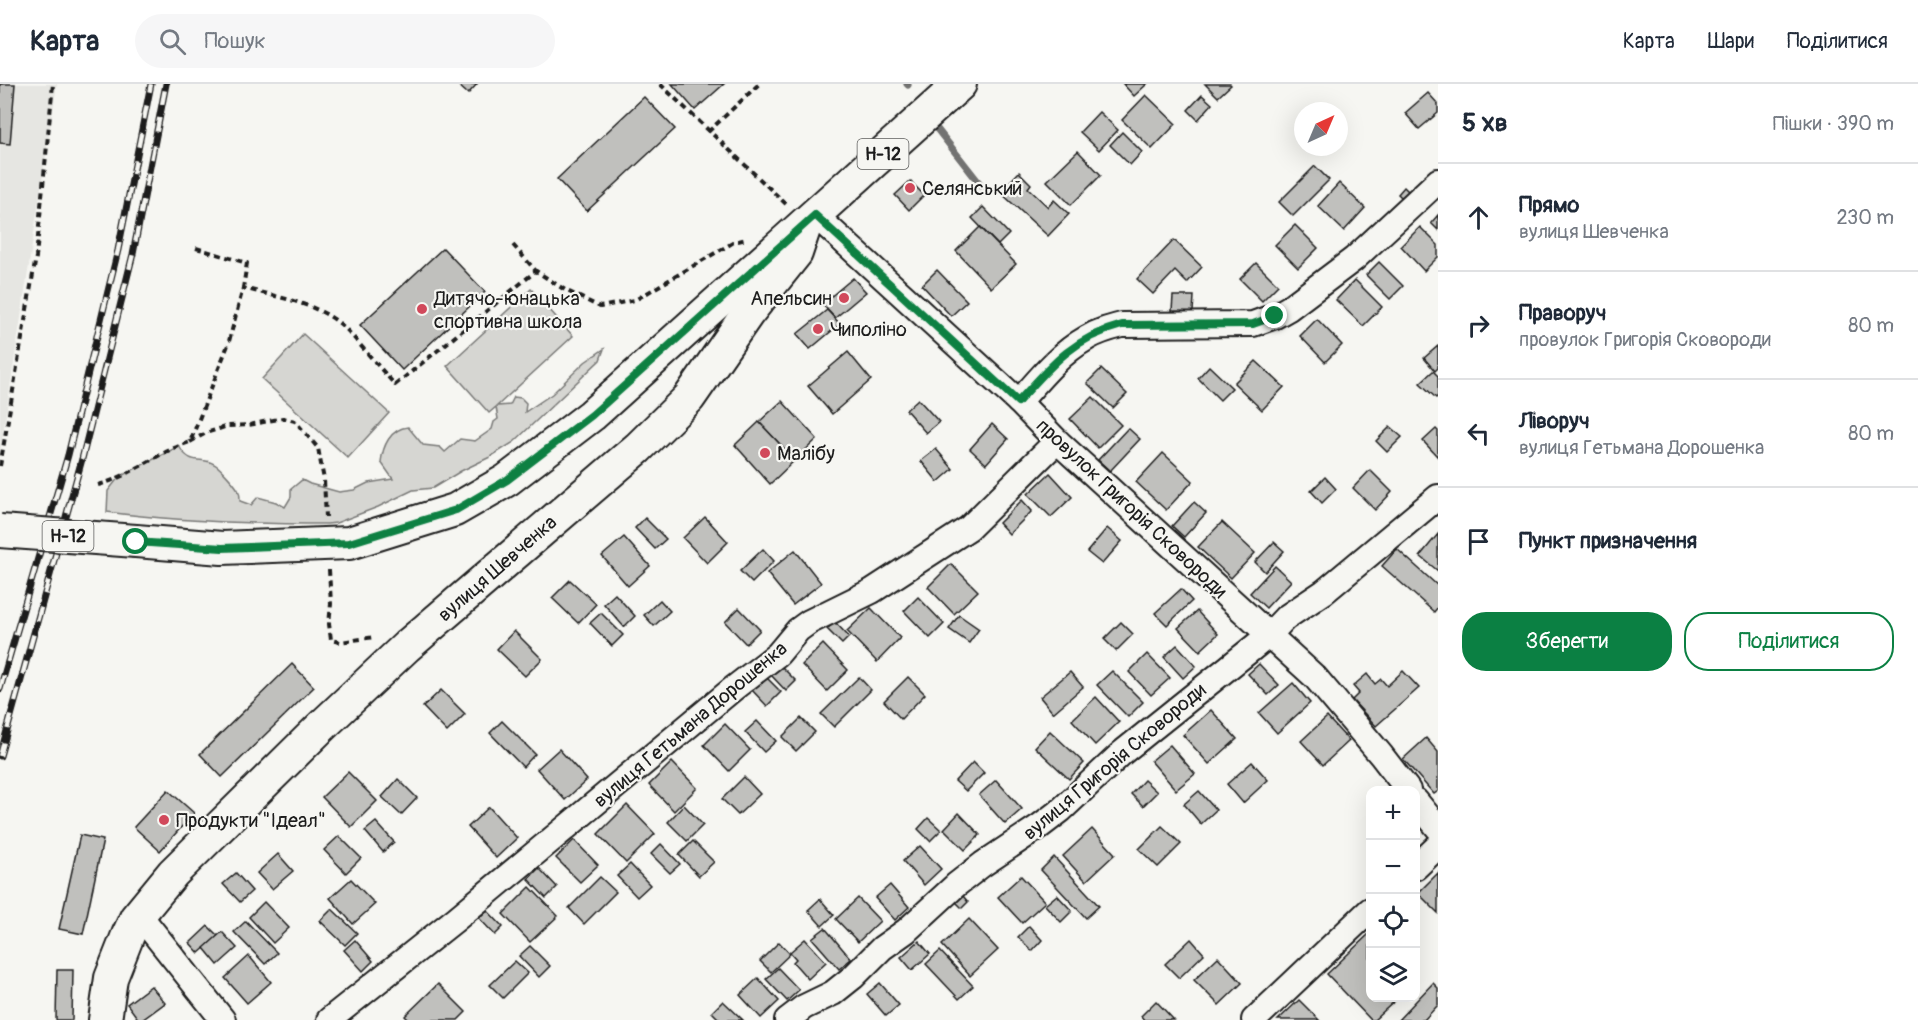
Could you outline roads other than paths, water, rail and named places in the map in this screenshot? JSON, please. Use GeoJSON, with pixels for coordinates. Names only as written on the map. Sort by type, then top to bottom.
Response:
{"type":"FeatureCollection","features":[{"type":"Feature","properties":{"kind":"main road","name":"вулиця Шевченка"},"geometry":{"type":"LineString","coordinates":[[0,531],[222,548],[349,543],[456,510],[507,480],[592,415],[960,84]]}},
{"type":"Feature","properties":{"kind":"main road","name":"вулиця Шевченка"},"geometry":{"type":"LineString","coordinates":[[105,1020],[111,978],[136,918],[173,873],[407,646],[638,448],[689,398],[748,313],[796,253],[810,219]]}},
{"type":"Feature","properties":{"kind":"street"},"geometry":{"type":"LineString","coordinates":[[1018,402],[1046,370],[1071,349],[1086,338],[1107,329],[1122,325],[1253,324],[1275,316],[1289,308],[1354,258],[1438,181]]}},
{"type":"Feature","properties":{"kind":"street","name":"провулок Григорія Сковороди"},"geometry":{"type":"LineString","coordinates":[[810,219],[1018,402],[1057,441],[1315,677],[1381,754],[1405,786]]}},
{"type":"Feature","properties":{"kind":"street","name":"вулиця Гетьмана Дорошенка"},"geometry":{"type":"LineString","coordinates":[[328,1020],[456,919],[778,654],[798,630],[809,622],[872,591],[969,528],[1057,441]]}},
{"type":"Feature","properties":{"kind":"street","name":"вулиця Григорія Сковороди"},"geometry":{"type":"LineString","coordinates":[[787,1020],[833,993],[956,885],[1061,810],[1123,752],[1269,635],[1285,618],[1324,592],[1438,497]]}},
{"type":"Feature","properties":{"kind":"street"},"geometry":{"type":"LineString","coordinates":[[1420,806],[1438,828]]}},
{"type":"Feature","properties":{"kind":"street"},"geometry":{"type":"LineString","coordinates":[[1420,863],[1438,846]]}},
{"type":"Feature","properties":{"kind":"street"},"geometry":{"type":"LineString","coordinates":[[1254,1020],[1366,915]]}},
{"type":"Feature","properties":{"kind":"street"},"geometry":{"type":"LineString","coordinates":[[136,918],[145,922],[223,1020]]}},
{"type":"Feature","properties":{"kind":"waterway"},"geometry":{"type":"LineString","coordinates":[[937,129],[984,189]]}},
{"type":"Feature","properties":{"kind":"railway"},"geometry":{"type":"LineString","coordinates":[[0,689],[68,455],[118,250],[151,84]]}},
{"type":"Feature","properties":{"kind":"railway"},"geometry":{"type":"LineString","coordinates":[[0,756],[82,459],[133,254],[166,84]]}},
{"type":"Feature","properties":{"kind":"place","name":"Селянський"},"geometry":{"type":"Point","coordinates":[910,188]}},
{"type":"Feature","properties":{"kind":"place","name":"Апельсин"},"geometry":{"type":"Point","coordinates":[844,298]}},
{"type":"Feature","properties":{"kind":"place","name":"Дитячо-юнацька спортивна школа"},"geometry":{"type":"Point","coordinates":[422,309]}},
{"type":"Feature","properties":{"kind":"place","name":"Чиполіно"},"geometry":{"type":"Point","coordinates":[818,329]}},
{"type":"Feature","properties":{"kind":"place","name":"Малібу"},"geometry":{"type":"Point","coordinates":[765,453]}},
{"type":"Feature","properties":{"kind":"place","name":"Продукти \"Ідеал\""},"geometry":{"type":"Point","coordinates":[164,820]}}]}
